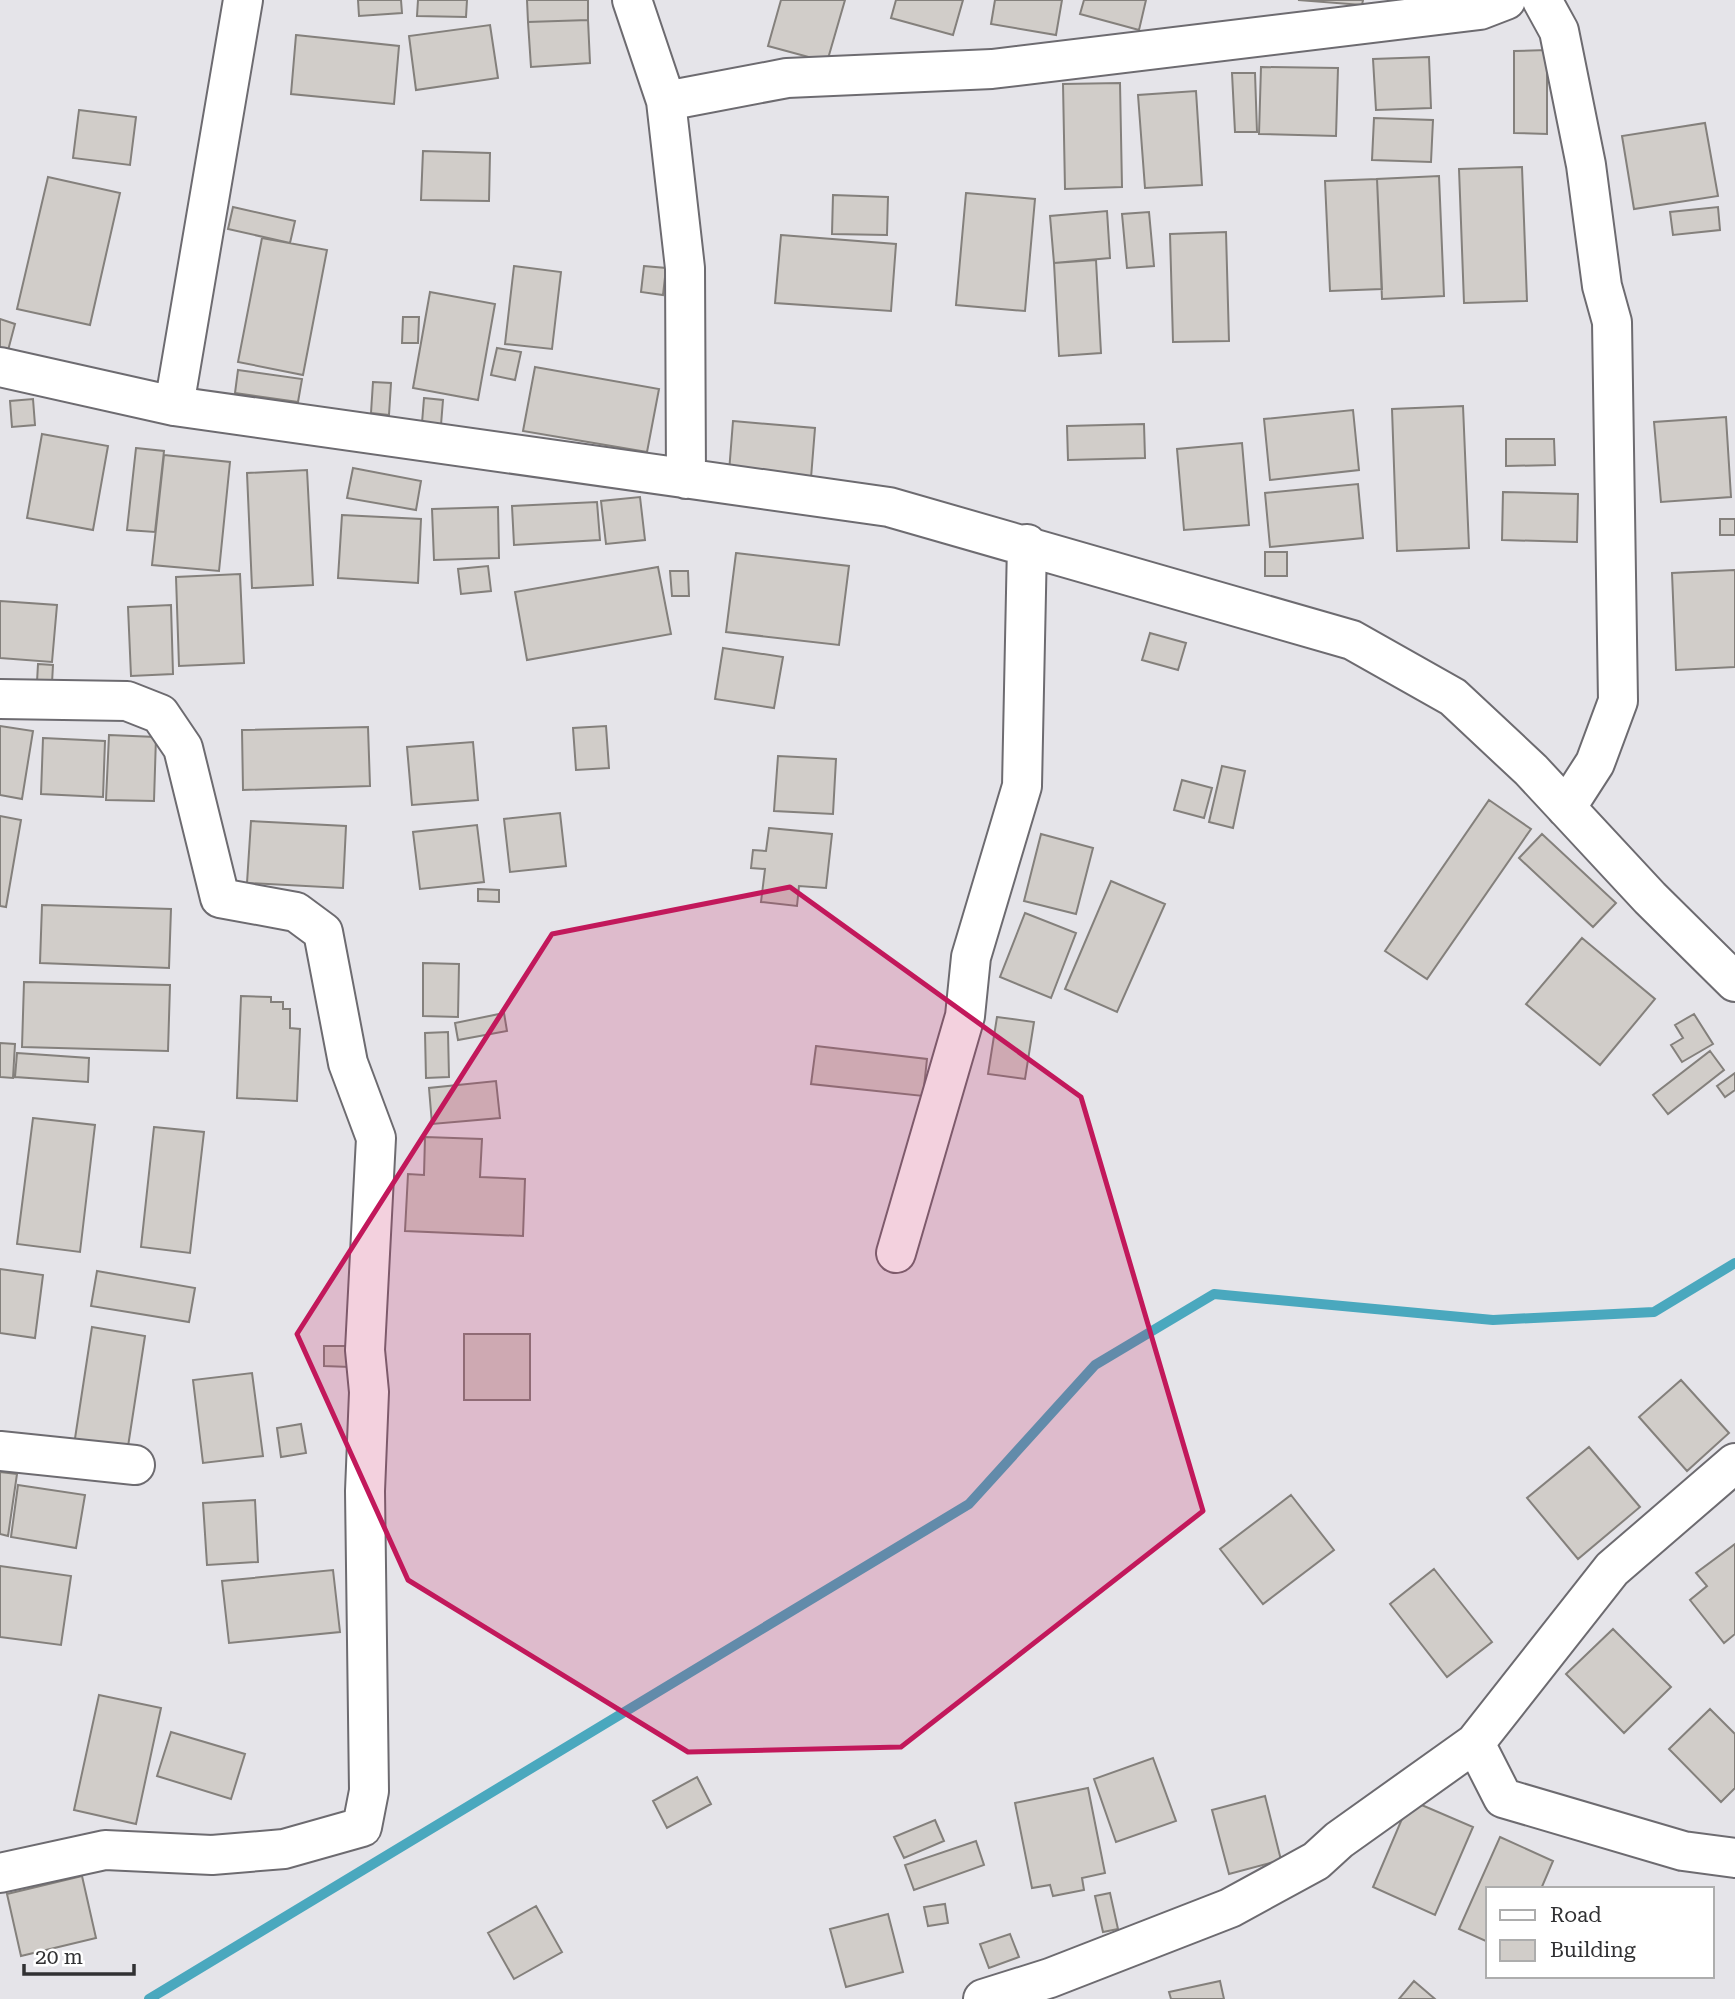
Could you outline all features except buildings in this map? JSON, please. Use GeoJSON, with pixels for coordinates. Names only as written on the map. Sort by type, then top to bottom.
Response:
{"type":"FeatureCollection","features":[{"type":"Feature","properties":{"kind":"street"},"geometry":{"type":"LineString","coordinates":[[174,406],[243,0]]}},
{"type":"Feature","properties":{"kind":"street"},"geometry":{"type":"LineString","coordinates":[[632,0],[666,101],[685,268],[686,479]]}},
{"type":"Feature","properties":{"kind":"street"},"geometry":{"type":"LineString","coordinates":[[666,101],[787,78],[992,69],[1480,10],[1506,0]]}},
{"type":"Feature","properties":{"kind":"street"},"geometry":{"type":"LineString","coordinates":[[1542,0],[1559,31],[1586,165],[1602,286],[1612,322],[1618,701],[1595,763],[1566,808]]}},
{"type":"Feature","properties":{"kind":"street"},"geometry":{"type":"LineString","coordinates":[[0,367],[174,406],[889,507],[1027,544],[1352,640],[1453,697],[1566,808],[1735,982]]}},
{"type":"Feature","properties":{"kind":"street"},"geometry":{"type":"LineString","coordinates":[[896,1253],[965,1016],[971,957],[1022,786],[1027,544]]}},
{"type":"Feature","properties":{"kind":"street"},"geometry":{"type":"LineString","coordinates":[[0,699],[128,701],[160,714],[183,748],[220,898],[296,912],[323,932],[348,1063],[376,1138],[365,1350],[369,1392],[365,1504],[369,1791],[362,1827],[285,1849],[212,1855],[105,1850],[0,1872]]}},
{"type":"Feature","properties":{"kind":"street"},"geometry":{"type":"LineString","coordinates":[[0,1451],[135,1465]]}},
{"type":"Feature","properties":{"kind":"street"},"geometry":{"type":"LineString","coordinates":[[983,1999],[1049,1978],[1230,1908],[1316,1861],[1339,1840],[1475,1743],[1612,1569],[1735,1463]]}},
{"type":"Feature","properties":{"kind":"street"},"geometry":{"type":"LineString","coordinates":[[1475,1743],[1503,1798],[1682,1851],[1735,1858]]}},
{"type":"Feature","properties":{"kind":"highlighted area"},"geometry":{"type":"Polygon","coordinates":[[[790,887],[1081,1097],[1203,1511],[901,1747],[688,1752],[408,1580],[297,1334],[552,934],[790,887]]]}},
{"type":"Feature","properties":{"kind":"waterway"},"geometry":{"type":"LineString","coordinates":[[149,1999],[969,1504],[1095,1365],[1214,1294],[1493,1320],[1654,1312],[1735,1263]]}}]}
